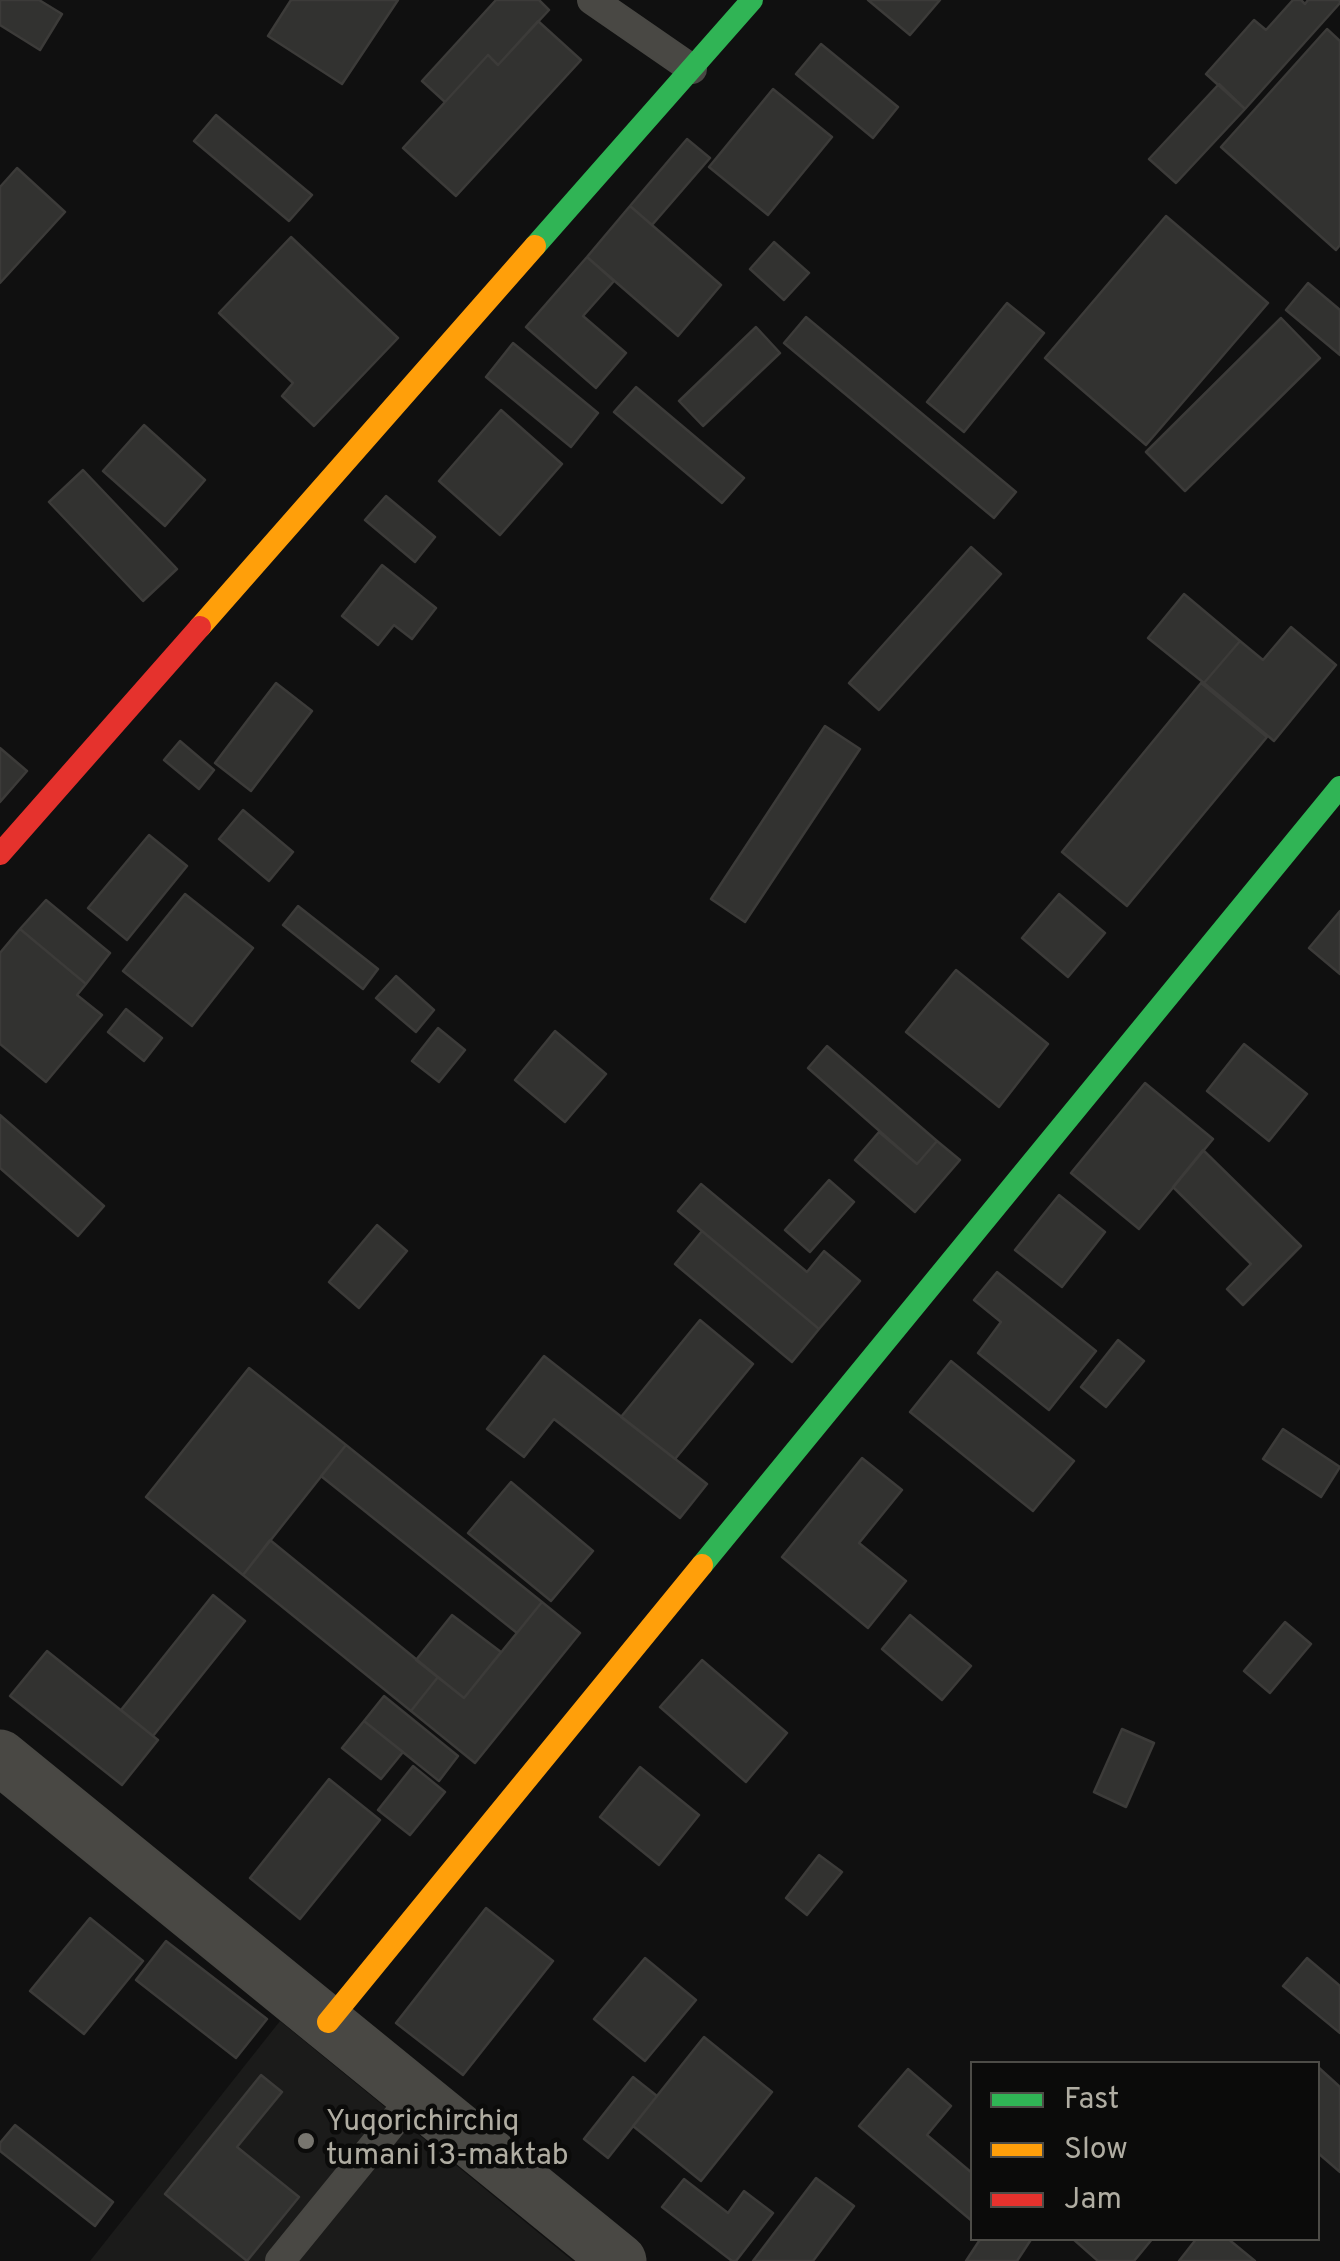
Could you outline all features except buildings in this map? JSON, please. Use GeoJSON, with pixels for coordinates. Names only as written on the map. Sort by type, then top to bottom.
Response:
{"type":"FeatureCollection","features":[{"type":"Feature","properties":{"kind":"street"},"geometry":{"type":"LineString","coordinates":[[0,854],[752,0]]}},
{"type":"Feature","properties":{"kind":"street"},"geometry":{"type":"LineString","coordinates":[[328,2022],[1340,787]]}},
{"type":"Feature","properties":{"kind":"street"},"geometry":{"type":"LineString","coordinates":[[0,1757],[619,2261]]}},
{"type":"Feature","properties":{"kind":"lane"},"geometry":{"type":"LineString","coordinates":[[592,0],[692,69]]}},
{"type":"Feature","properties":{"kind":"lane"},"geometry":{"type":"LineString","coordinates":[[280,2261],[416,2094]]}},
{"type":"Feature","properties":{"kind":"shaded area","name":"Yuqorichirchiq tumani 13-maktab"},"geometry":{"type":"Polygon","coordinates":[[[280,2021],[573,2261],[90,2261],[280,2021]]]}},
{"type":"Feature","properties":{"kind":"traffic: fast"},"geometry":{"type":"LineString","coordinates":[[535,246],[752,0]]}},
{"type":"Feature","properties":{"kind":"traffic: fast"},"geometry":{"type":"LineString","coordinates":[[702,1565],[1340,787]]}},
{"type":"Feature","properties":{"kind":"traffic: slow"},"geometry":{"type":"LineString","coordinates":[[200,627],[535,246]]}},
{"type":"Feature","properties":{"kind":"traffic: slow"},"geometry":{"type":"LineString","coordinates":[[328,2022],[702,1565]]}},
{"type":"Feature","properties":{"kind":"traffic: jam"},"geometry":{"type":"LineString","coordinates":[[0,854],[200,627]]}},
{"type":"Feature","properties":{"kind":"place","name":"Yuqorichirchiq tumani 13-maktab"},"geometry":{"type":"Point","coordinates":[306,2141]}}]}
